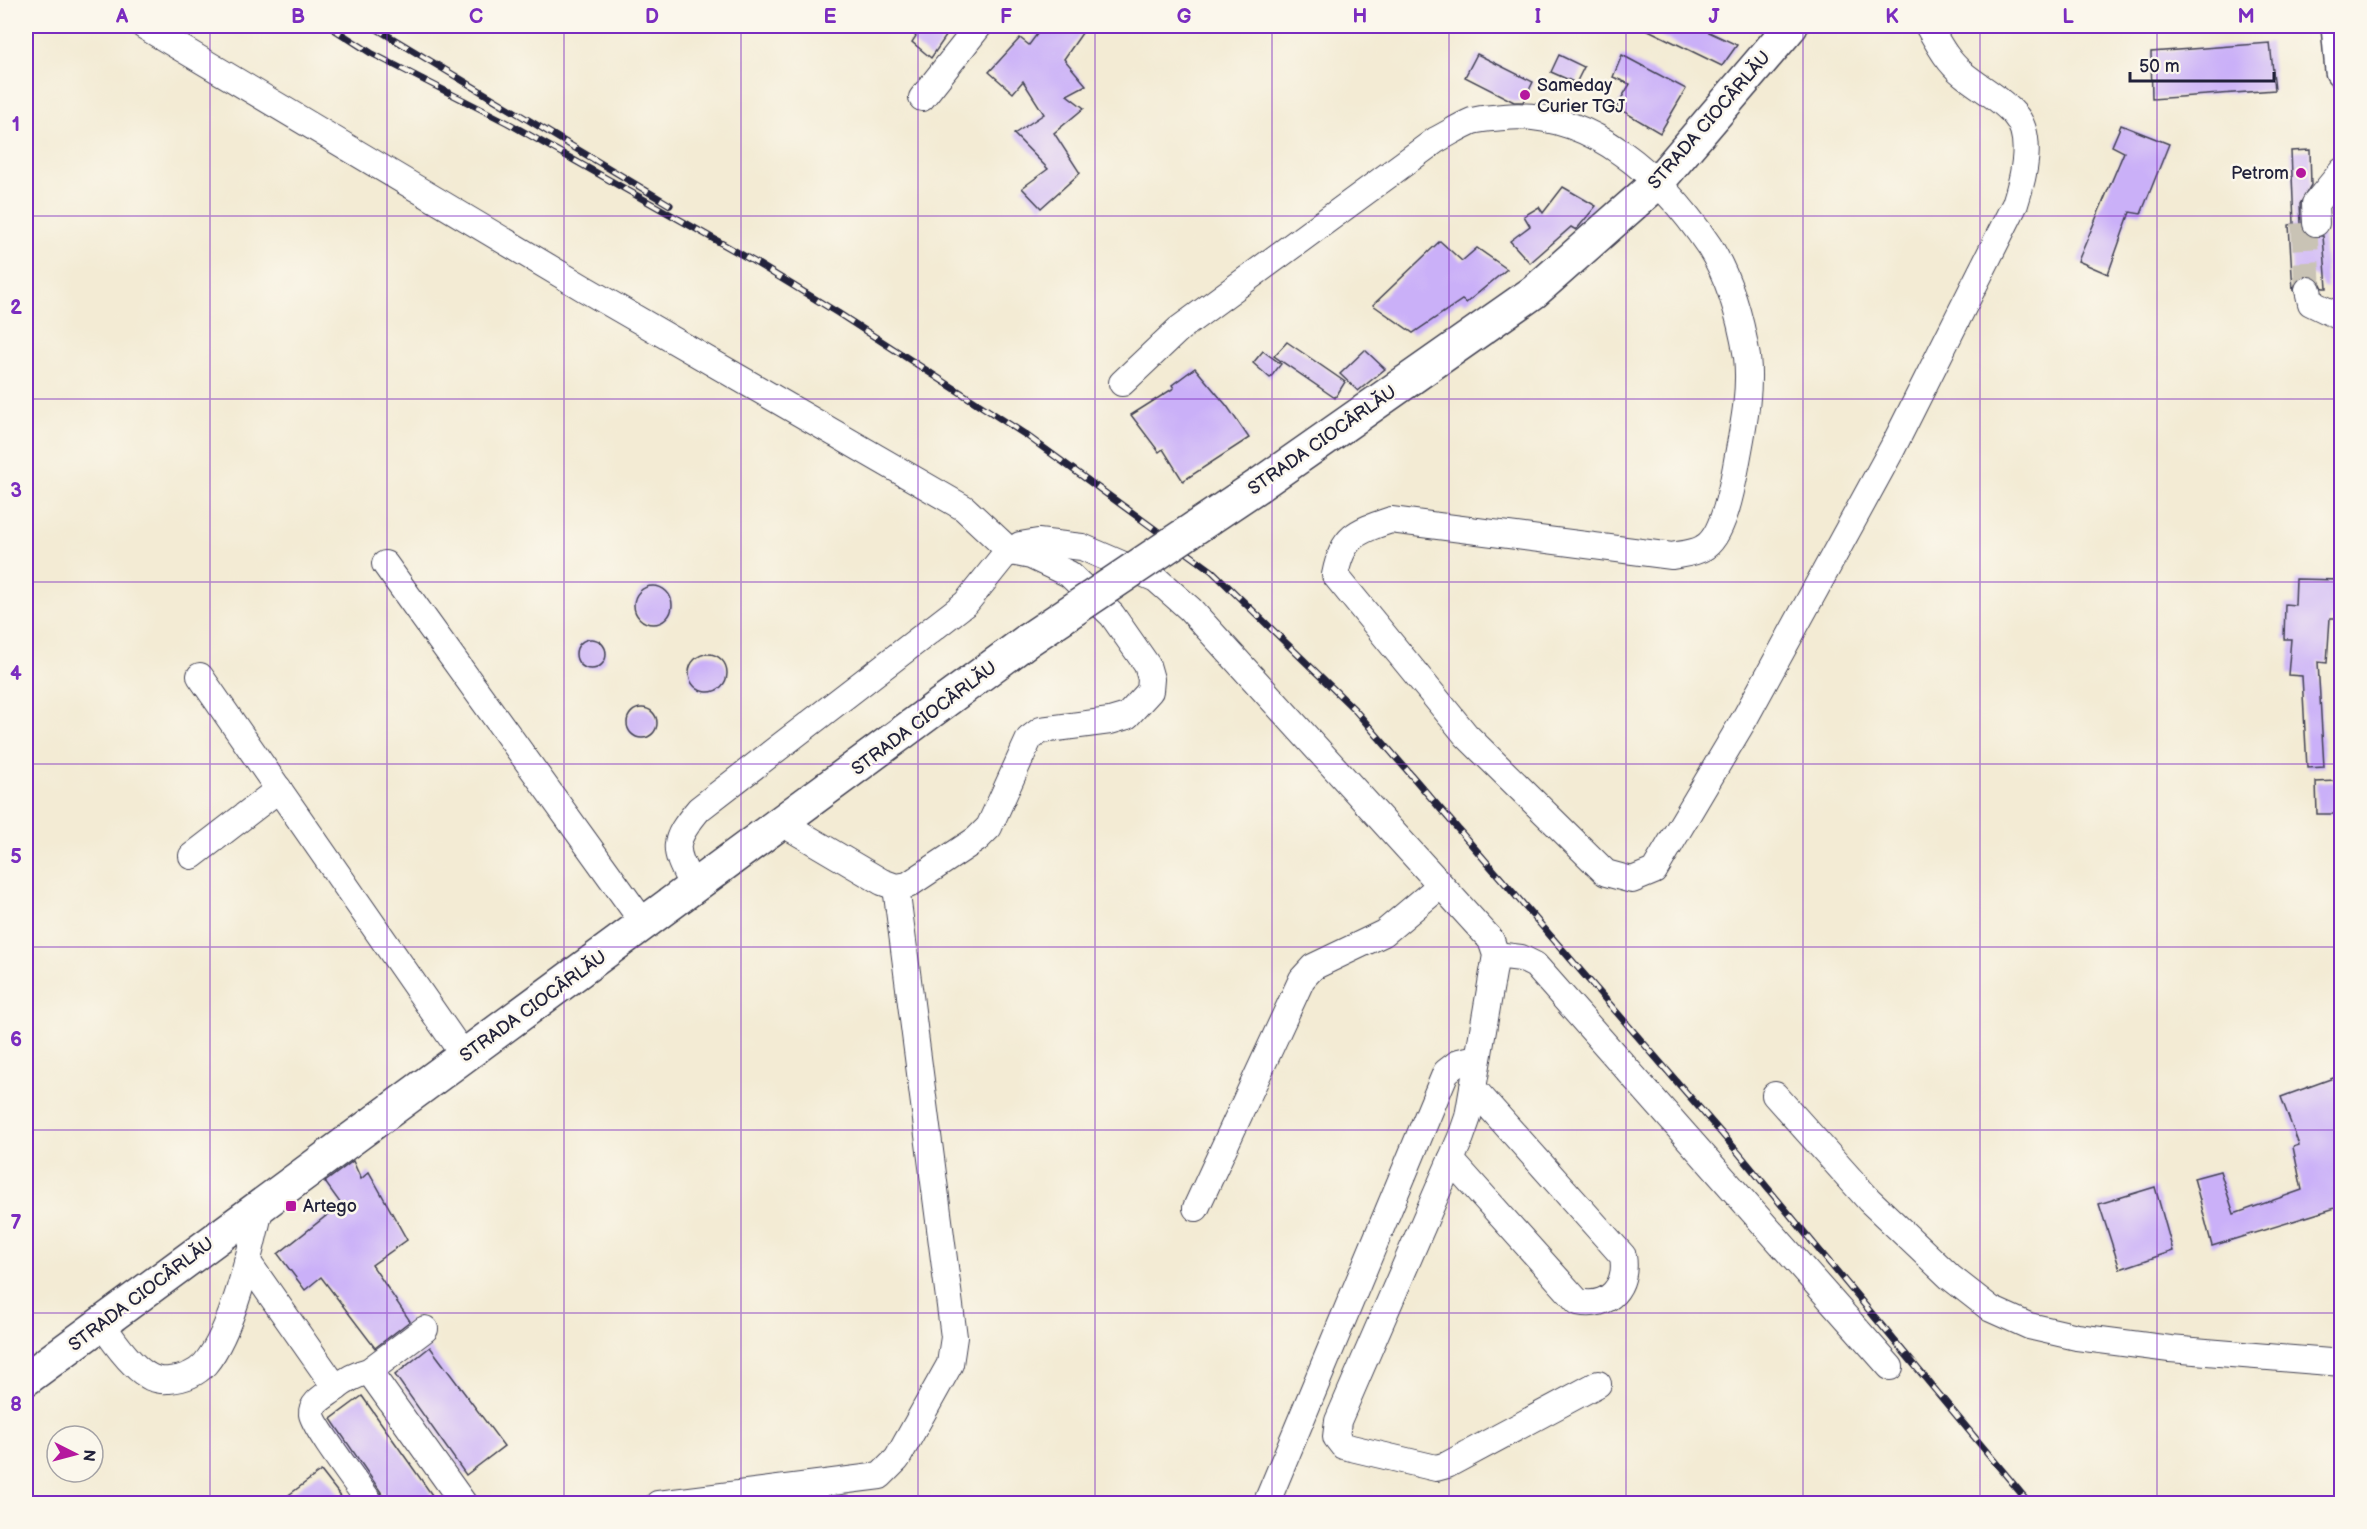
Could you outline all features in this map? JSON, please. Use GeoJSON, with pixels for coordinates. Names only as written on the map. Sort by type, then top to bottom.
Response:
{"type":"FeatureCollection","features":[{"type":"Feature","properties":{"kind":"main road","name":"STRADA CIOCÂRLĂU"},"geometry":{"type":"LineString","coordinates":[[26,1379],[694,889],[1028,640],[1259,485],[1534,292],[1658,183],[1791,26]]}},
{"type":"Feature","properties":{"kind":"main road"},"geometry":{"type":"LineString","coordinates":[[2338,26],[2342,71]]}},
{"type":"Feature","properties":{"kind":"street"},"geometry":{"type":"LineString","coordinates":[[144,26],[585,289],[964,508],[1011,552],[1031,556],[1070,574],[1112,615],[1147,665],[1151,679],[1150,691],[1126,716],[1110,721],[1041,730],[1029,739],[989,827],[977,839],[908,885],[896,887],[882,882],[782,823]]}},
{"type":"Feature","properties":{"kind":"street"},"geometry":{"type":"LineString","coordinates":[[922,98],[979,26]]}},
{"type":"Feature","properties":{"kind":"street"},"geometry":{"type":"LineString","coordinates":[[1122,383],[1179,329],[1436,140],[1474,120],[1515,116],[1556,120],[1586,131],[1620,151],[1658,183],[1709,247],[1738,317],[1747,359],[1746,407],[1732,489],[1719,527],[1704,548],[1672,556],[1391,520],[1361,530],[1340,549],[1335,575],[1466,735],[1606,873],[1632,880],[1654,871],[1744,718],[1892,449],[2015,204],[2024,174],[2023,131],[2016,115],[1962,74],[1947,58],[1928,26]]}},
{"type":"Feature","properties":{"kind":"street"},"geometry":{"type":"LineString","coordinates":[[2312,217],[2342,171]]}},
{"type":"Feature","properties":{"kind":"street"},"geometry":{"type":"LineString","coordinates":[[694,889],[677,854],[677,844],[685,826],[699,809],[966,603],[1003,557],[1020,545],[1038,542],[1082,547],[1156,579],[1174,592],[1491,940],[1496,955],[1468,1117],[1338,1421],[1336,1437],[1343,1446],[1436,1467],[1447,1465],[1598,1384]]}},
{"type":"Feature","properties":{"kind":"street"},"geometry":{"type":"LineString","coordinates":[[385,564],[645,925]]}},
{"type":"Feature","properties":{"kind":"street"},"geometry":{"type":"LineString","coordinates":[[200,676],[464,1056]]}},
{"type":"Feature","properties":{"kind":"street"},"geometry":{"type":"LineString","coordinates":[[192,856],[279,789]]}},
{"type":"Feature","properties":{"kind":"street"},"geometry":{"type":"LineString","coordinates":[[1196,1208],[1302,979],[1313,967],[1384,933],[1441,885]]}},
{"type":"Feature","properties":{"kind":"street"},"geometry":{"type":"LineString","coordinates":[[658,1503],[880,1476],[897,1459],[950,1364],[954,1337],[896,887]]}},
{"type":"Feature","properties":{"kind":"street"},"geometry":{"type":"LineString","coordinates":[[1496,955],[1521,958],[1535,964],[1890,1367]]}},
{"type":"Feature","properties":{"kind":"street"},"geometry":{"type":"LineString","coordinates":[[1266,1503],[1446,1072],[1459,1062],[1477,1058]]}},
{"type":"Feature","properties":{"kind":"street"},"geometry":{"type":"LineString","coordinates":[[1451,1160],[1578,1302],[1592,1305],[1604,1301],[1622,1283],[1626,1272],[1623,1256],[1473,1088]]}},
{"type":"Feature","properties":{"kind":"street"},"geometry":{"type":"LineString","coordinates":[[1775,1095],[1869,1200],[1950,1277],[1991,1309],[2029,1326],[2077,1337],[2170,1349],[2342,1363]]}},
{"type":"Feature","properties":{"kind":"street"},"geometry":{"type":"LineString","coordinates":[[102,1324],[114,1342],[147,1376],[164,1381],[182,1379],[204,1365],[222,1335],[247,1261],[261,1205]]}},
{"type":"Feature","properties":{"kind":"street"},"geometry":{"type":"LineString","coordinates":[[247,1261],[336,1388]]}},
{"type":"Feature","properties":{"kind":"street"},"geometry":{"type":"LineString","coordinates":[[371,1503],[312,1416],[316,1403],[336,1388],[361,1373],[369,1371],[425,1329]]}},
{"type":"Feature","properties":{"kind":"street"},"geometry":{"type":"LineString","coordinates":[[369,1371],[464,1503]]}},
{"type":"Feature","properties":{"kind":"building"},"geometry":{"type":"Polygon","coordinates":[[[903,26],[953,26],[931,58],[912,42],[916,36],[903,26]]]}},
{"type":"Feature","properties":{"kind":"building"},"geometry":{"type":"Polygon","coordinates":[[[1043,26],[1087,26],[1064,59],[1086,85],[1067,95],[1084,108],[1054,133],[1080,173],[1041,208],[1022,188],[1048,169],[1014,134],[1044,114],[1023,81],[1013,93],[989,72],[1020,38],[1029,45],[1043,26]]]}},
{"type":"Feature","properties":{"kind":"building"},"geometry":{"type":"Polygon","coordinates":[[[1640,26],[1696,26],[1737,45],[1722,66],[1640,26]]]}},
{"type":"Feature","properties":{"kind":"building"},"geometry":{"type":"Polygon","coordinates":[[[2270,43],[2275,90],[2152,99],[2151,52],[2270,43]]]}},
{"type":"Feature","properties":{"kind":"building"},"geometry":{"type":"Polygon","coordinates":[[[1477,54],[1533,82],[1523,102],[1514,102],[1465,77],[1477,54]]]}},
{"type":"Feature","properties":{"kind":"building"},"geometry":{"type":"Polygon","coordinates":[[[1559,55],[1584,67],[1576,83],[1551,72],[1559,55]]]}},
{"type":"Feature","properties":{"kind":"building"},"geometry":{"type":"Polygon","coordinates":[[[1622,55],[1686,89],[1660,133],[1616,107],[1630,84],[1613,77],[1622,55]]]}},
{"type":"Feature","properties":{"kind":"building"},"geometry":{"type":"Polygon","coordinates":[[[2121,125],[2169,144],[2141,214],[2130,212],[2108,274],[2078,261],[2124,152],[2112,146],[2121,125]]]}},
{"type":"Feature","properties":{"kind":"building"},"geometry":{"type":"Polygon","coordinates":[[[2310,150],[2311,185],[2300,204],[2301,224],[2309,236],[2323,236],[2327,288],[2323,288],[2319,280],[2313,276],[2305,275],[2297,279],[2293,291],[2289,225],[2294,224],[2291,151],[2310,150]]]}},
{"type":"Feature","properties":{"kind":"building"},"geometry":{"type":"Polygon","coordinates":[[[1563,187],[1596,206],[1576,230],[1571,227],[1530,263],[1510,241],[1530,226],[1524,216],[1539,207],[1543,213],[1563,187]]]}},
{"type":"Feature","properties":{"kind":"building"},"geometry":{"type":"Polygon","coordinates":[[[1440,241],[1462,261],[1477,248],[1507,269],[1466,303],[1462,300],[1413,333],[1373,305],[1440,241]]]}},
{"type":"Feature","properties":{"kind":"building"},"geometry":{"type":"Polygon","coordinates":[[[1287,342],[1345,382],[1335,398],[1274,356],[1287,342]]]}},
{"type":"Feature","properties":{"kind":"building"},"geometry":{"type":"Polygon","coordinates":[[[1365,350],[1385,369],[1358,391],[1340,374],[1365,350]]]}},
{"type":"Feature","properties":{"kind":"building"},"geometry":{"type":"Polygon","coordinates":[[[1263,351],[1281,364],[1270,378],[1253,363],[1263,351]]]}},
{"type":"Feature","properties":{"kind":"building"},"geometry":{"type":"Polygon","coordinates":[[[1195,368],[1227,406],[1249,438],[1183,481],[1163,449],[1159,452],[1131,415],[1174,388],[1172,385],[1195,368]]]}},
{"type":"Feature","properties":{"kind":"building"},"geometry":{"type":"Polygon","coordinates":[[[2296,579],[2341,580],[2340,618],[2330,618],[2327,663],[2318,662],[2324,767],[2307,768],[2302,676],[2288,675],[2291,639],[2284,639],[2285,604],[2295,605],[2296,579]]]}},
{"type":"Feature","properties":{"kind":"building"},"geometry":{"type":"Polygon","coordinates":[[[653,586],[660,587],[666,592],[671,598],[671,612],[666,618],[660,623],[653,624],[646,623],[640,618],[635,612],[634,605],[635,598],[640,592],[646,587],[653,586]]]}},
{"type":"Feature","properties":{"kind":"building"},"geometry":{"type":"Polygon","coordinates":[[[591,639],[602,643],[606,654],[602,665],[591,669],[580,665],[576,654],[580,643],[591,639]]]}},
{"type":"Feature","properties":{"kind":"building"},"geometry":{"type":"Polygon","coordinates":[[[708,654],[715,655],[721,660],[726,666],[726,680],[721,686],[715,691],[708,692],[701,691],[695,686],[690,680],[689,673],[690,666],[695,660],[701,655],[708,654]]]}},
{"type":"Feature","properties":{"kind":"building"},"geometry":{"type":"Polygon","coordinates":[[[642,708],[653,712],[657,723],[653,734],[642,738],[631,734],[627,723],[631,712],[642,708]]]}},
{"type":"Feature","properties":{"kind":"building"},"geometry":{"type":"Polygon","coordinates":[[[2336,781],[2336,814],[2317,814],[2316,782],[2336,781]]]}},
{"type":"Feature","properties":{"kind":"building"},"geometry":{"type":"Polygon","coordinates":[[[2336,1077],[2342,1101],[2342,1206],[2212,1246],[2194,1178],[2220,1171],[2234,1214],[2302,1190],[2293,1147],[2299,1145],[2281,1097],[2336,1077]]]}},
{"type":"Feature","properties":{"kind":"building"},"geometry":{"type":"Polygon","coordinates":[[[353,1161],[361,1179],[369,1172],[407,1240],[372,1265],[410,1321],[375,1348],[321,1277],[305,1290],[278,1254],[341,1204],[325,1182],[353,1161]]]}},
{"type":"Feature","properties":{"kind":"building"},"geometry":{"type":"Polygon","coordinates":[[[2155,1187],[2173,1251],[2120,1269],[2099,1204],[2155,1187]]]}},
{"type":"Feature","properties":{"kind":"building"},"geometry":{"type":"Polygon","coordinates":[[[430,1347],[504,1446],[466,1475],[395,1375],[430,1347]]]}},
{"type":"Feature","properties":{"kind":"building"},"geometry":{"type":"Polygon","coordinates":[[[362,1396],[432,1495],[418,1503],[386,1503],[383,1495],[331,1419],[362,1396]]]}},
{"type":"Feature","properties":{"kind":"building"},"geometry":{"type":"Polygon","coordinates":[[[321,1471],[346,1503],[278,1503],[321,1471]]]}},
{"type":"Feature","properties":{"kind":"tunnel"},"geometry":{"type":"LineString","coordinates":[[2304,223],[2308,290]]}},
{"type":"Feature","properties":{"kind":"railway"},"geometry":{"type":"LineString","coordinates":[[329,26],[371,53],[508,123],[753,261],[838,313],[1026,435],[1212,571],[1354,709],[1736,1150],[2030,1504]]}},
{"type":"Feature","properties":{"kind":"railway"},"geometry":{"type":"LineString","coordinates":[[372,26],[670,205]]}},
{"type":"Feature","properties":{"kind":"place","name":"Sameday Curier TGJ"},"geometry":{"type":"Point","coordinates":[1525,95]}},
{"type":"Feature","properties":{"kind":"place","name":"Petrom"},"geometry":{"type":"Point","coordinates":[2301,173]}},
{"type":"Feature","properties":{"kind":"place","name":"Artego"},"geometry":{"type":"Point","coordinates":[291,1206]}}]}
